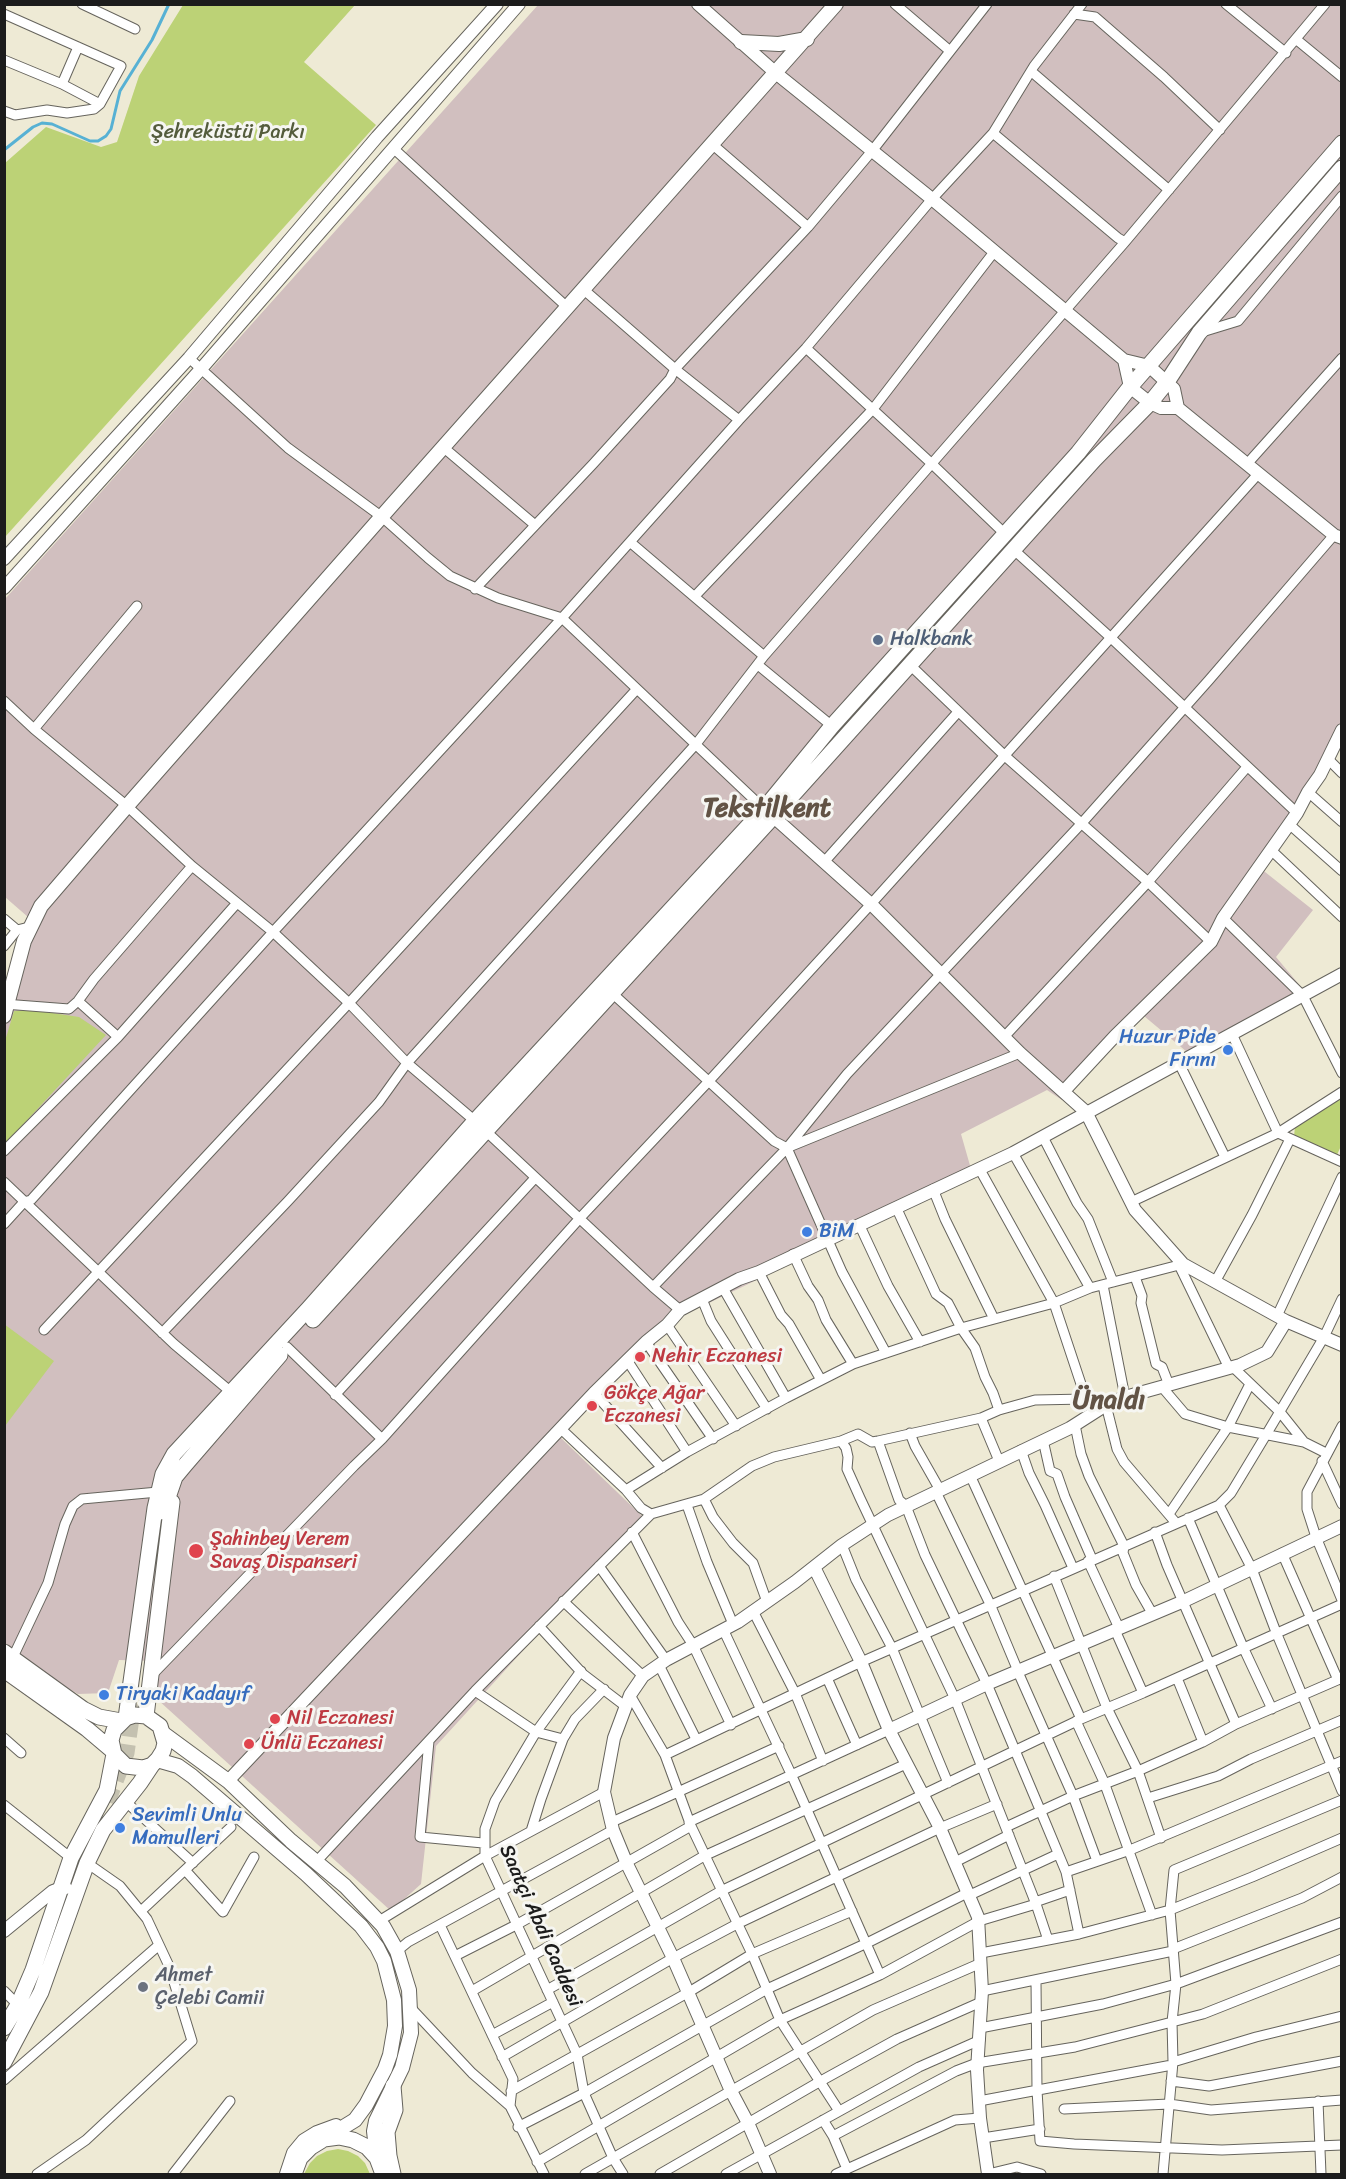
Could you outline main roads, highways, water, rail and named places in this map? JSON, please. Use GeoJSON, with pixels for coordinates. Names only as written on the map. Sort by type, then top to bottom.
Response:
{"type":"FeatureCollection","features":[{"type":"Feature","properties":{"kind":"main road"},"geometry":{"type":"LineString","coordinates":[[6,1008],[24,941],[23,929],[41,906],[443,447],[777,74],[836,4]]}},
{"type":"Feature","properties":{"kind":"main road"},"geometry":{"type":"LineString","coordinates":[[741,42],[778,44],[807,39]]}},
{"type":"Feature","properties":{"kind":"main road"},"geometry":{"type":"LineString","coordinates":[[159,1523],[176,1477],[184,1465],[480,1126],[612,993],[768,813],[832,726],[1078,453],[1130,387],[1341,143]]}},
{"type":"Feature","properties":{"kind":"main road"},"geometry":{"type":"LineString","coordinates":[[123,1720],[158,1492],[163,1474],[174,1454],[909,664],[1094,460],[1150,403],[1167,382],[1199,333],[1341,168]]}},
{"type":"Feature","properties":{"kind":"main road"},"geometry":{"type":"LineString","coordinates":[[146,1716],[167,1525],[177,1480],[184,1465]]}},
{"type":"Feature","properties":{"kind":"main road"},"geometry":{"type":"LineString","coordinates":[[135,1695],[159,1523],[163,1474]]}},
{"type":"Feature","properties":{"kind":"main road"},"geometry":{"type":"LineString","coordinates":[[9,1654],[83,1709],[99,1717],[123,1720]]}},
{"type":"Feature","properties":{"kind":"main road"},"geometry":{"type":"LineString","coordinates":[[4,1670],[87,1729],[126,1766],[143,1768],[154,1763],[178,1766],[222,1800],[337,1902],[361,1926],[377,1947],[384,1961],[394,2000],[393,2041],[385,2069],[355,2121],[311,2147],[300,2158],[294,2175]]}},
{"type":"Feature","properties":{"kind":"main road"},"geometry":{"type":"LineString","coordinates":[[4,2038],[33,1970],[70,1858],[107,1790],[113,1752],[111,1740],[114,1730],[123,1720],[135,1715],[146,1716],[160,1726],[164,1734],[228,1781],[345,1886],[379,1921],[397,1951],[409,1990],[411,2033],[402,2068],[376,2121],[374,2131],[377,2158],[383,2175]]}},
{"type":"Feature","properties":{"kind":"main road"},"geometry":{"type":"LineString","coordinates":[[4,2062],[41,1992],[87,1863],[103,1830],[163,1751],[164,1734]]}},
{"type":"Feature","properties":{"kind":"main road"},"geometry":{"type":"LineString","coordinates":[[393,2086],[395,2110],[387,2132],[393,2175]]}},
{"type":"Feature","properties":{"kind":"main road"},"geometry":{"type":"LineString","coordinates":[[287,2175],[294,2153],[304,2141],[317,2133],[355,2121]]}},
{"type":"Feature","properties":{"kind":"main road"},"geometry":{"type":"LineString","coordinates":[[324,2139],[339,2137],[352,2140],[367,2147],[377,2158]]}},
{"type":"Feature","properties":{"kind":"waterway"},"geometry":{"type":"LineString","coordinates":[[4,150],[33,127],[42,123],[52,124],[90,141],[98,141],[106,136],[111,129],[120,91],[152,40],[169,4]]}},
{"type":"Feature","properties":{"kind":"tunnel"},"geometry":{"type":"LineString","coordinates":[[108,1802],[127,1753],[134,1704]]}},
{"type":"Feature","properties":{"kind":"tunnel"},"geometry":{"type":"LineString","coordinates":[[70,1883],[88,1839]]}},
{"type":"Feature","properties":{"kind":"place","name":"Halkbank"},"geometry":{"type":"Point","coordinates":[878,640]}},
{"type":"Feature","properties":{"kind":"place","name":"Huzur Pide Fırını"},"geometry":{"type":"Point","coordinates":[1228,1050]}},
{"type":"Feature","properties":{"kind":"place","name":"BiM"},"geometry":{"type":"Point","coordinates":[807,1232]}},
{"type":"Feature","properties":{"kind":"place","name":"Nehir Eczanesi"},"geometry":{"type":"Point","coordinates":[640,1357]}},
{"type":"Feature","properties":{"kind":"place","name":"Gökçe Ağar Eczanesi"},"geometry":{"type":"Point","coordinates":[592,1406]}},
{"type":"Feature","properties":{"kind":"place","name":"Şahinbey Verem Savaş Dispanseri"},"geometry":{"type":"Point","coordinates":[196,1551]}},
{"type":"Feature","properties":{"kind":"place","name":"Tiryaki Kadayıf"},"geometry":{"type":"Point","coordinates":[104,1695]}},
{"type":"Feature","properties":{"kind":"place","name":"Nil Eczanesi"},"geometry":{"type":"Point","coordinates":[275,1719]}},
{"type":"Feature","properties":{"kind":"place","name":"Ünlü Eczanesi"},"geometry":{"type":"Point","coordinates":[249,1744]}},
{"type":"Feature","properties":{"kind":"place","name":"Sevimli Unlu Mamulleri"},"geometry":{"type":"Point","coordinates":[120,1828]}},
{"type":"Feature","properties":{"kind":"place","name":"Ahmet Çelebi Camii"},"geometry":{"type":"Point","coordinates":[143,1987]}},
{"type":"Feature","properties":{"kind":"district","name":"Tekstilkent"},"geometry":{"type":"Point","coordinates":[767,809]}},
{"type":"Feature","properties":{"kind":"district","name":"Ünaldı"},"geometry":{"type":"Point","coordinates":[1109,1401]}},
{"type":"Feature","properties":{"kind":"park label","name":"Şehreküstü Parkı"},"geometry":{"type":"Point","coordinates":[228,133]}}]}
